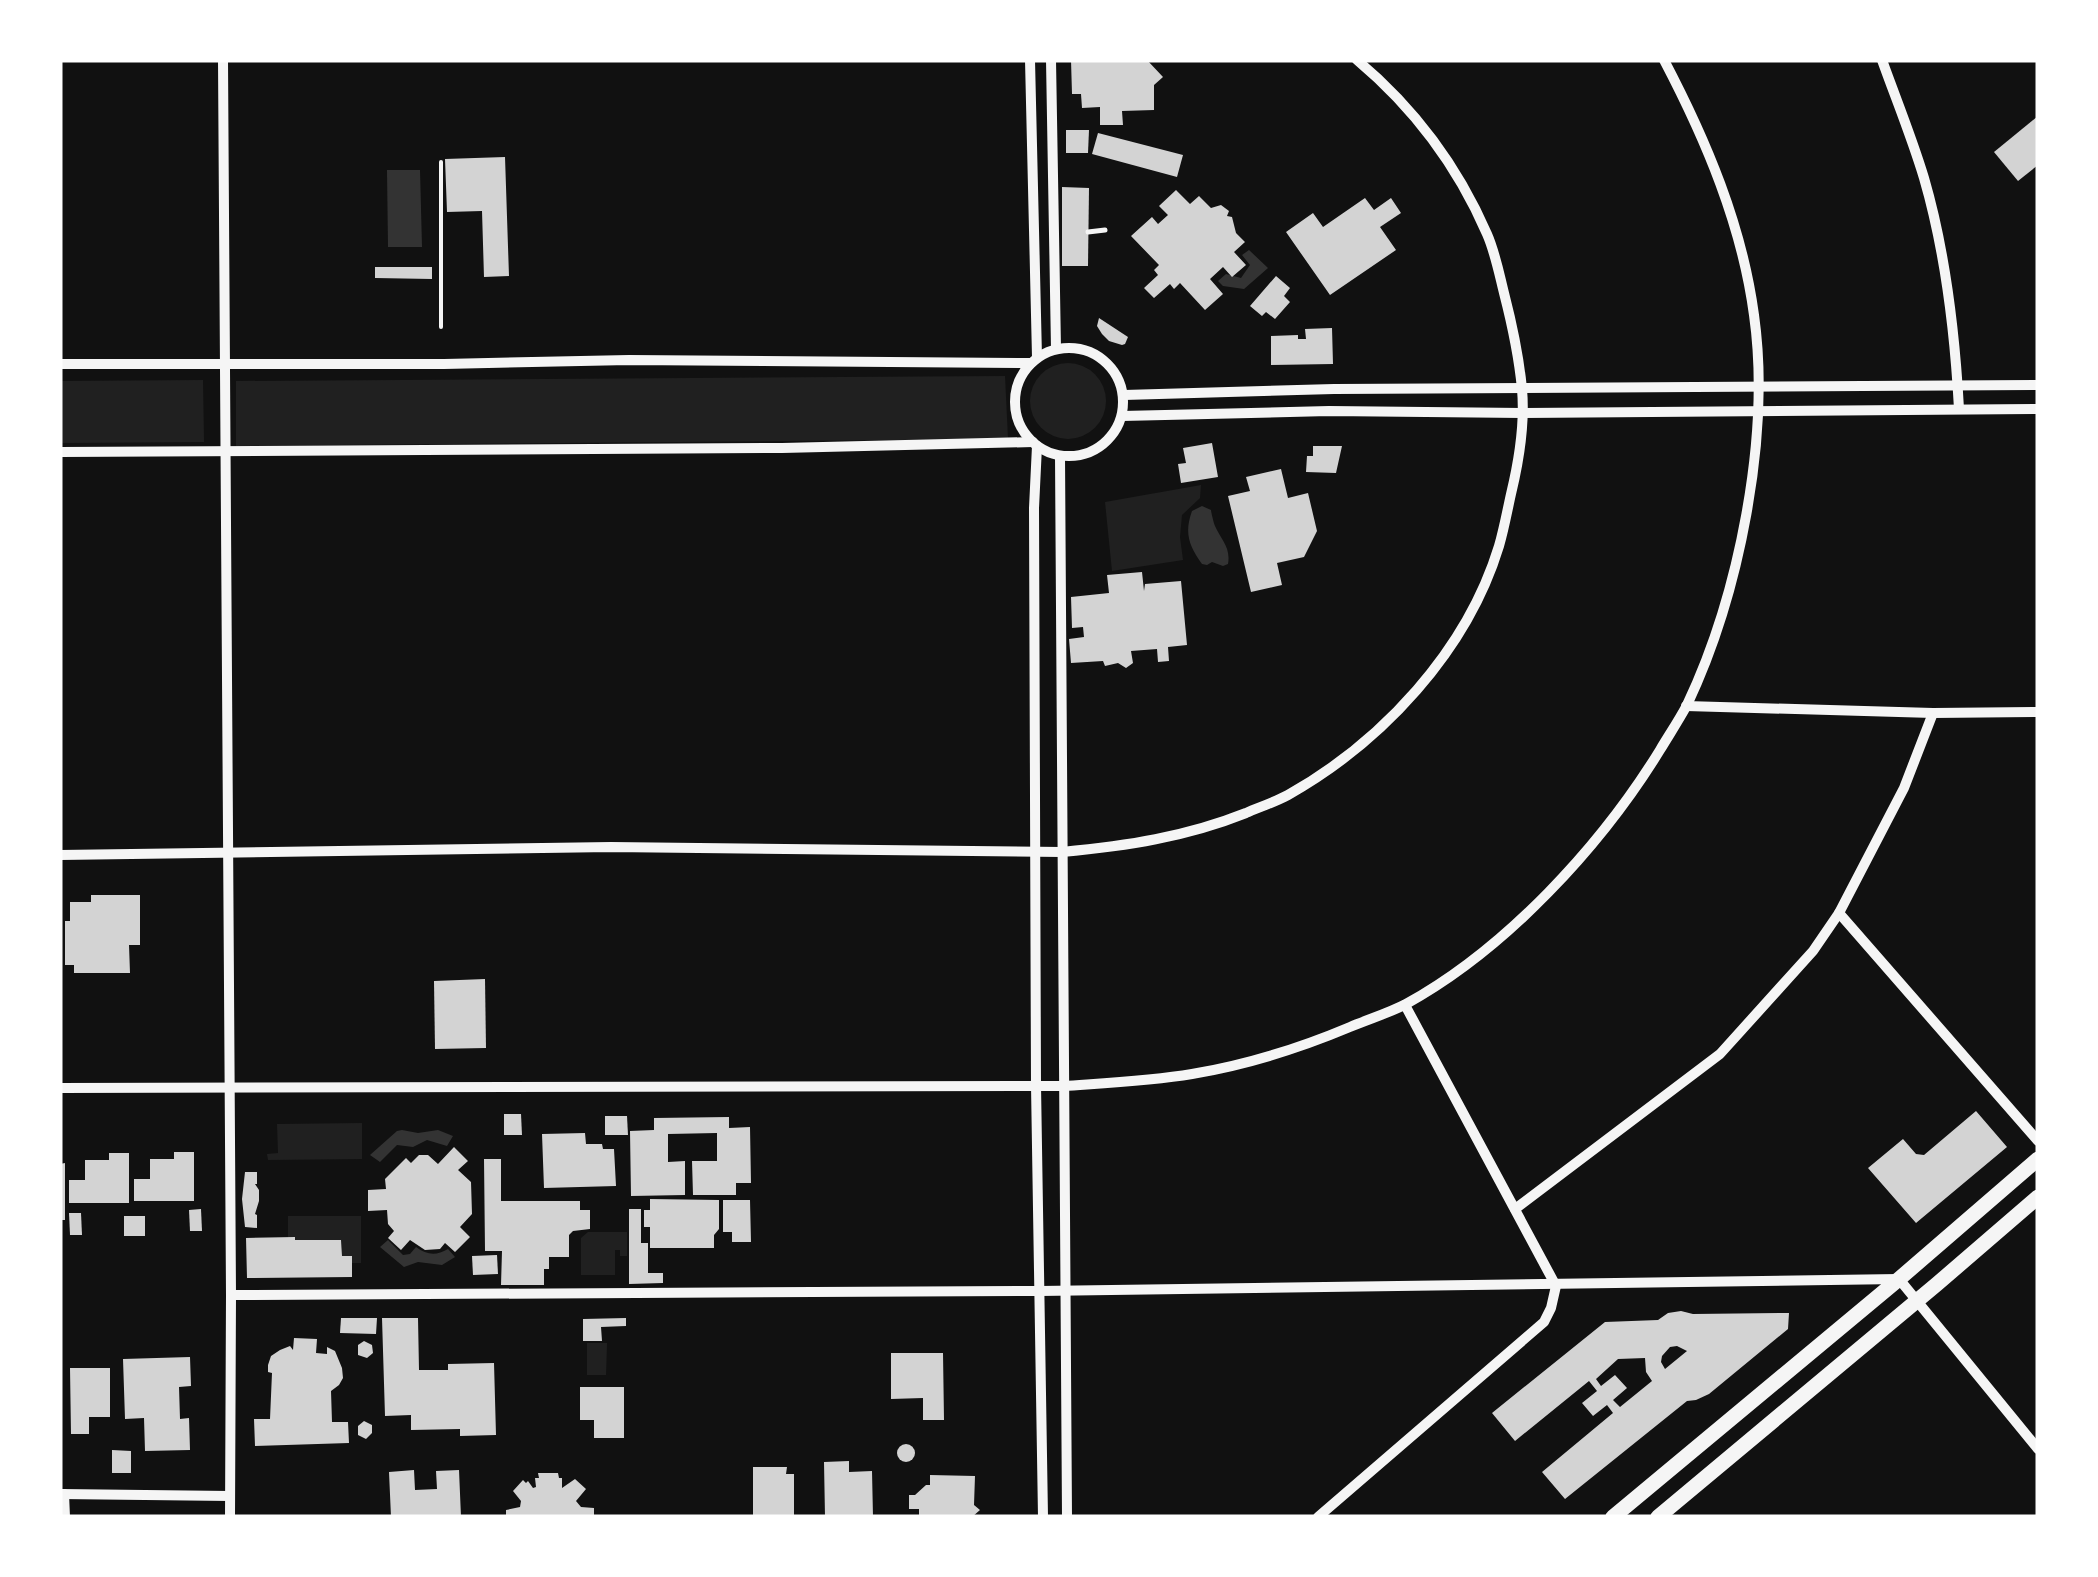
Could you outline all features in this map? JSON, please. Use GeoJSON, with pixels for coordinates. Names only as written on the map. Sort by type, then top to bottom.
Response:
{"type":"FeatureCollection","features":[{"type":"Feature","properties":{"kind":"main road"},"geometry":{"type":"LineString","coordinates":[[1613,1517],[2038,1159]]}},
{"type":"Feature","properties":{"kind":"main road"},"geometry":{"type":"LineString","coordinates":[[1658,1517],[2038,1197]]}},
{"type":"Feature","properties":{"kind":"street"},"geometry":{"type":"LineString","coordinates":[[224,60],[230,1517]]}},
{"type":"Feature","properties":{"kind":"street"},"geometry":{"type":"LineString","coordinates":[[1030,60],[1034,360]]}},
{"type":"Feature","properties":{"kind":"street"},"geometry":{"type":"LineString","coordinates":[[1051,60],[1058,233],[1056,349]]}},
{"type":"Feature","properties":{"kind":"street"},"geometry":{"type":"LineString","coordinates":[[60,855],[611,847],[1062,852],[1132,845],[1214,825],[1284,797],[1335,766],[1375,733],[1433,669],[1474,604],[1498,548],[1516,474],[1523,413],[1510,318],[1488,236],[1457,176],[1420,122],[1357,60]]}},
{"type":"Feature","properties":{"kind":"street"},"geometry":{"type":"LineString","coordinates":[[60,1088],[1064,1086],[1191,1074],[1255,1061],[1405,1004],[1467,964],[1538,903],[1584,854],[1639,784],[1686,706],[1717,630],[1734,570],[1753,473],[1759,410],[1754,315],[1737,235],[1705,142],[1664,60]]}},
{"type":"Feature","properties":{"kind":"street"},"geometry":{"type":"LineString","coordinates":[[1882,60],[1928,196],[1946,291],[1959,409]]}},
{"type":"Feature","properties":{"kind":"street"},"geometry":{"type":"LineString","coordinates":[[1056,349],[1082,349],[1102,358],[1116,374],[1124,395],[1122,416],[1114,434],[1099,448],[1080,456],[1060,456],[1035,444],[1016,415],[1014,396],[1020,378],[1034,360],[1056,349]]}},
{"type":"Feature","properties":{"kind":"street"},"geometry":{"type":"LineString","coordinates":[[60,364],[1034,360]]}},
{"type":"Feature","properties":{"kind":"street"},"geometry":{"type":"LineString","coordinates":[[1124,395],[1334,388],[2038,385]]}},
{"type":"Feature","properties":{"kind":"street"},"geometry":{"type":"LineString","coordinates":[[1122,416],[1329,411],[2038,409]]}},
{"type":"Feature","properties":{"kind":"street"},"geometry":{"type":"LineString","coordinates":[[60,452],[1035,444]]}},
{"type":"Feature","properties":{"kind":"street"},"geometry":{"type":"LineString","coordinates":[[1035,444],[1036,1085],[1043,1517]]}},
{"type":"Feature","properties":{"kind":"street"},"geometry":{"type":"LineString","coordinates":[[1060,456],[1067,1517]]}},
{"type":"Feature","properties":{"kind":"street"},"geometry":{"type":"LineString","coordinates":[[1686,706],[2038,712]]}},
{"type":"Feature","properties":{"kind":"street"},"geometry":{"type":"LineString","coordinates":[[1515,1209],[1720,1054],[1813,951],[1839,913],[1904,788],[1933,713]]}},
{"type":"Feature","properties":{"kind":"street"},"geometry":{"type":"LineString","coordinates":[[1839,913],[2038,1141]]}},
{"type":"Feature","properties":{"kind":"street"},"geometry":{"type":"LineString","coordinates":[[1318,1517],[1544,1322],[1556,1286],[1405,1004]]}},
{"type":"Feature","properties":{"kind":"street"},"geometry":{"type":"LineString","coordinates":[[231,1295],[1040,1291],[1899,1280],[2038,1449]]}},
{"type":"Feature","properties":{"kind":"street"},"geometry":{"type":"LineString","coordinates":[[65,1517],[62,1494],[230,1496]]}},
{"type":"Feature","properties":{"kind":"lane"},"geometry":{"type":"LineString","coordinates":[[1088,232],[1105,230]]}},
{"type":"Feature","properties":{"kind":"path"},"geometry":{"type":"LineString","coordinates":[[440,162],[441,327]]}},
{"type":"Feature","properties":{"kind":"shaded area"},"geometry":{"type":"Polygon","coordinates":[[[387,170],[420,170],[422,247],[388,247],[387,170]]]}},
{"type":"Feature","properties":{"kind":"shaded area"},"geometry":{"type":"Polygon","coordinates":[[[1249,250],[1268,268],[1244,289],[1223,286],[1218,281],[1226,274],[1241,278],[1250,265],[1242,255],[1249,250]]]}},
{"type":"Feature","properties":{"kind":"shaded area"},"geometry":{"type":"Polygon","coordinates":[[[1068,363],[1095,374],[1106,401],[1095,428],[1068,439],[1041,428],[1030,401],[1041,374],[1068,363]]]}},
{"type":"Feature","properties":{"kind":"shaded area"},"geometry":{"type":"Polygon","coordinates":[[[1005,376],[1008,439],[236,446],[236,381],[1005,376]]]}},
{"type":"Feature","properties":{"kind":"shaded area"},"geometry":{"type":"Polygon","coordinates":[[[203,380],[204,442],[60,443],[60,381],[203,380]]]}},
{"type":"Feature","properties":{"kind":"shaded area"},"geometry":{"type":"Polygon","coordinates":[[[1201,485],[1200,498],[1182,515],[1183,560],[1112,571],[1105,502],[1201,485]]]}},
{"type":"Feature","properties":{"kind":"shaded area"},"geometry":{"type":"Polygon","coordinates":[[[1202,506],[1211,510],[1227,548],[1228,564],[1223,566],[1202,564],[1191,545],[1188,533],[1192,511],[1202,506]]]}},
{"type":"Feature","properties":{"kind":"shaded area"},"geometry":{"type":"Polygon","coordinates":[[[362,1123],[362,1159],[268,1160],[267,1154],[278,1153],[277,1124],[362,1123]]]}},
{"type":"Feature","properties":{"kind":"shaded area"},"geometry":{"type":"Polygon","coordinates":[[[402,1130],[438,1130],[453,1136],[447,1146],[427,1140],[413,1147],[397,1145],[380,1162],[370,1155],[402,1130]]]}},
{"type":"Feature","properties":{"kind":"shaded area"},"geometry":{"type":"Polygon","coordinates":[[[288,1216],[361,1216],[361,1263],[352,1263],[352,1256],[342,1256],[341,1240],[288,1238],[288,1216]]]}},
{"type":"Feature","properties":{"kind":"shaded area"},"geometry":{"type":"Polygon","coordinates":[[[588,1232],[627,1232],[627,1256],[620,1256],[620,1250],[615,1250],[615,1275],[581,1275],[581,1238],[588,1232]]]}},
{"type":"Feature","properties":{"kind":"shaded area"},"geometry":{"type":"Polygon","coordinates":[[[388,1240],[403,1255],[416,1247],[432,1254],[448,1249],[455,1257],[442,1265],[418,1262],[404,1267],[380,1247],[388,1240]]]}},
{"type":"Feature","properties":{"kind":"shaded area"},"geometry":{"type":"Polygon","coordinates":[[[587,1343],[607,1343],[606,1375],[587,1375],[587,1343]]]}},
{"type":"Feature","properties":{"kind":"building"},"geometry":{"type":"Polygon","coordinates":[[[1071,60],[1147,60],[1163,77],[1154,85],[1154,110],[1122,111],[1123,125],[1100,125],[1100,107],[1082,108],[1081,94],[1072,94],[1071,60]]]}},
{"type":"Feature","properties":{"kind":"building"},"geometry":{"type":"Polygon","coordinates":[[[2038,116],[2038,165],[2018,181],[1994,152],[2038,116]]]}},
{"type":"Feature","properties":{"kind":"building"},"geometry":{"type":"Polygon","coordinates":[[[1066,130],[1089,130],[1088,153],[1066,153],[1066,130]]]}},
{"type":"Feature","properties":{"kind":"building"},"geometry":{"type":"Polygon","coordinates":[[[1098,133],[1183,155],[1177,177],[1092,154],[1098,133]]]}},
{"type":"Feature","properties":{"kind":"building"},"geometry":{"type":"Polygon","coordinates":[[[505,157],[509,276],[484,277],[482,211],[447,212],[445,159],[505,157]]]}},
{"type":"Feature","properties":{"kind":"building"},"geometry":{"type":"Polygon","coordinates":[[[1062,187],[1089,188],[1088,266],[1062,266],[1062,187]]]}},
{"type":"Feature","properties":{"kind":"building"},"geometry":{"type":"Polygon","coordinates":[[[1176,190],[1190,204],[1199,196],[1211,208],[1221,205],[1229,211],[1227,216],[1232,217],[1236,233],[1245,242],[1234,252],[1246,265],[1232,277],[1223,267],[1210,279],[1223,294],[1205,310],[1180,283],[1174,289],[1170,284],[1154,298],[1144,288],[1158,275],[1154,270],[1159,265],[1131,236],[1152,217],[1158,224],[1168,215],[1159,206],[1176,190]]]}},
{"type":"Feature","properties":{"kind":"building"},"geometry":{"type":"Polygon","coordinates":[[[1365,198],[1374,210],[1391,198],[1401,213],[1380,227],[1396,250],[1330,295],[1286,232],[1313,213],[1323,227],[1365,198]]]}},
{"type":"Feature","properties":{"kind":"building"},"geometry":{"type":"Polygon","coordinates":[[[375,267],[432,267],[432,279],[375,278],[375,267]]]}},
{"type":"Feature","properties":{"kind":"building"},"geometry":{"type":"Polygon","coordinates":[[[1276,276],[1290,288],[1284,296],[1290,302],[1275,319],[1266,312],[1262,316],[1250,306],[1276,276]]]}},
{"type":"Feature","properties":{"kind":"building"},"geometry":{"type":"Polygon","coordinates":[[[1099,318],[1128,337],[1125,344],[1109,341],[1102,334],[1097,326],[1099,318]]]}},
{"type":"Feature","properties":{"kind":"building"},"geometry":{"type":"Polygon","coordinates":[[[1332,328],[1333,364],[1271,365],[1271,336],[1298,335],[1298,339],[1306,339],[1305,329],[1332,328]]]}},
{"type":"Feature","properties":{"kind":"building"},"geometry":{"type":"Polygon","coordinates":[[[1212,443],[1218,477],[1181,483],[1178,464],[1186,463],[1183,448],[1212,443]]]}},
{"type":"Feature","properties":{"kind":"building"},"geometry":{"type":"Polygon","coordinates":[[[1313,446],[1342,446],[1336,473],[1306,472],[1307,456],[1313,456],[1313,446]]]}},
{"type":"Feature","properties":{"kind":"building"},"geometry":{"type":"Polygon","coordinates":[[[1281,469],[1288,498],[1308,493],[1317,531],[1304,557],[1277,563],[1282,585],[1251,592],[1228,496],[1250,491],[1246,477],[1281,469]]]}},
{"type":"Feature","properties":{"kind":"building"},"geometry":{"type":"Polygon","coordinates":[[[1142,572],[1144,591],[1145,584],[1181,581],[1187,645],[1168,647],[1169,661],[1158,662],[1157,649],[1131,651],[1133,663],[1126,668],[1118,663],[1105,666],[1103,661],[1071,663],[1069,639],[1084,637],[1083,627],[1072,628],[1071,597],[1109,593],[1107,575],[1142,572]]]}},
{"type":"Feature","properties":{"kind":"building"},"geometry":{"type":"Polygon","coordinates":[[[91,895],[140,895],[140,945],[129,945],[130,973],[74,973],[74,965],[65,965],[65,921],[70,921],[70,902],[91,902],[91,895]]]}},
{"type":"Feature","properties":{"kind":"building"},"geometry":{"type":"Polygon","coordinates":[[[485,979],[486,1048],[435,1049],[434,981],[485,979]]]}},
{"type":"Feature","properties":{"kind":"building"},"geometry":{"type":"Polygon","coordinates":[[[1976,1111],[2007,1147],[1916,1223],[1868,1168],[1903,1139],[1916,1154],[1924,1155],[1976,1111]]]}},
{"type":"Feature","properties":{"kind":"building"},"geometry":{"type":"Polygon","coordinates":[[[504,1114],[521,1114],[522,1135],[504,1135],[504,1114]]]}},
{"type":"Feature","properties":{"kind":"building"},"geometry":{"type":"Polygon","coordinates":[[[605,1116],[627,1116],[628,1135],[605,1135],[605,1116]]]}},
{"type":"Feature","properties":{"kind":"building"},"geometry":{"type":"Polygon","coordinates":[[[729,1117],[729,1128],[750,1127],[751,1183],[736,1183],[736,1195],[693,1195],[692,1161],[717,1161],[717,1133],[668,1134],[668,1162],[685,1161],[685,1195],[631,1196],[630,1131],[654,1130],[654,1118],[729,1117]]]}},
{"type":"Feature","properties":{"kind":"building"},"geometry":{"type":"Polygon","coordinates":[[[585,1133],[586,1144],[614,1149],[616,1186],[544,1188],[542,1134],[585,1133]]]}},
{"type":"Feature","properties":{"kind":"building"},"geometry":{"type":"Polygon","coordinates":[[[454,1147],[468,1161],[458,1170],[471,1182],[472,1214],[460,1227],[470,1237],[455,1252],[445,1243],[440,1249],[425,1250],[410,1240],[401,1250],[388,1238],[394,1231],[388,1224],[387,1210],[368,1211],[368,1190],[386,1189],[385,1179],[406,1158],[411,1163],[419,1155],[428,1155],[438,1164],[454,1147]]]}},
{"type":"Feature","properties":{"kind":"building"},"geometry":{"type":"Polygon","coordinates":[[[174,1152],[194,1152],[194,1201],[134,1201],[134,1179],[150,1179],[150,1159],[174,1159],[174,1152]]]}},
{"type":"Feature","properties":{"kind":"building"},"geometry":{"type":"Polygon","coordinates":[[[109,1153],[129,1153],[129,1203],[69,1203],[69,1180],[85,1180],[85,1160],[109,1160],[109,1153]]]}},
{"type":"Feature","properties":{"kind":"building"},"geometry":{"type":"Polygon","coordinates":[[[484,1159],[501,1159],[501,1201],[580,1201],[580,1210],[590,1210],[590,1229],[569,1235],[569,1257],[549,1257],[544,1285],[501,1285],[502,1251],[485,1251],[484,1159]]]}},
{"type":"Feature","properties":{"kind":"building"},"geometry":{"type":"Polygon","coordinates":[[[65,1163],[65,1220],[60,1220],[60,1164],[65,1163]]]}},
{"type":"Feature","properties":{"kind":"building"},"geometry":{"type":"Polygon","coordinates":[[[245,1172],[257,1172],[257,1228],[245,1227],[245,1172]]]}},
{"type":"Feature","properties":{"kind":"building"},"geometry":{"type":"Polygon","coordinates":[[[650,1199],[719,1200],[719,1229],[714,1235],[714,1248],[650,1248],[650,1227],[644,1227],[644,1210],[650,1210],[650,1199]]]}},
{"type":"Feature","properties":{"kind":"building"},"geometry":{"type":"Polygon","coordinates":[[[723,1200],[750,1200],[751,1242],[732,1242],[732,1232],[723,1232],[723,1200]]]}},
{"type":"Feature","properties":{"kind":"building"},"geometry":{"type":"Polygon","coordinates":[[[201,1209],[202,1231],[190,1231],[189,1210],[201,1209]]]}},
{"type":"Feature","properties":{"kind":"building"},"geometry":{"type":"Polygon","coordinates":[[[629,1209],[641,1209],[641,1243],[648,1243],[648,1273],[663,1273],[663,1283],[629,1284],[629,1209]]]}},
{"type":"Feature","properties":{"kind":"building"},"geometry":{"type":"Polygon","coordinates":[[[69,1213],[81,1213],[82,1235],[70,1235],[69,1213]]]}},
{"type":"Feature","properties":{"kind":"building"},"geometry":{"type":"Polygon","coordinates":[[[124,1216],[145,1216],[145,1236],[124,1236],[124,1216]]]}},
{"type":"Feature","properties":{"kind":"building"},"geometry":{"type":"Polygon","coordinates":[[[246,1238],[341,1240],[342,1256],[352,1256],[352,1277],[247,1278],[246,1238]]]}},
{"type":"Feature","properties":{"kind":"building"},"geometry":{"type":"Polygon","coordinates":[[[497,1255],[498,1274],[473,1275],[472,1256],[497,1255]]]}},
{"type":"Feature","properties":{"kind":"building"},"geometry":{"type":"Polygon","coordinates":[[[1668,1313],[1789,1313],[1788,1329],[1709,1394],[1687,1401],[1565,1499],[1542,1472],[1613,1413],[1607,1405],[1593,1416],[1582,1403],[1597,1391],[1589,1381],[1515,1441],[1492,1413],[1605,1322],[1658,1320],[1668,1313]],[[1670,1347],[1662,1356],[1665,1369],[1687,1351],[1670,1347]],[[1645,1358],[1618,1359],[1596,1379],[1601,1386],[1615,1375],[1627,1388],[1613,1400],[1620,1407],[1652,1381],[1646,1372],[1645,1358]]]}},
{"type":"Feature","properties":{"kind":"building"},"geometry":{"type":"Polygon","coordinates":[[[341,1318],[377,1318],[376,1334],[340,1333],[341,1318]]]}},
{"type":"Feature","properties":{"kind":"building"},"geometry":{"type":"Polygon","coordinates":[[[382,1318],[418,1318],[419,1370],[448,1370],[448,1364],[494,1363],[496,1435],[460,1436],[460,1429],[411,1430],[411,1415],[385,1416],[382,1318]]]}},
{"type":"Feature","properties":{"kind":"building"},"geometry":{"type":"Polygon","coordinates":[[[626,1318],[626,1326],[601,1327],[602,1341],[583,1341],[583,1319],[626,1318]]]}},
{"type":"Feature","properties":{"kind":"building"},"geometry":{"type":"Polygon","coordinates":[[[294,1338],[317,1339],[316,1353],[327,1354],[327,1347],[335,1351],[343,1378],[331,1391],[332,1422],[348,1422],[349,1443],[255,1446],[254,1419],[270,1419],[271,1356],[290,1346],[293,1350],[294,1338]]]}},
{"type":"Feature","properties":{"kind":"building"},"geometry":{"type":"Polygon","coordinates":[[[364,1341],[372,1345],[373,1353],[367,1358],[358,1355],[358,1345],[364,1341]]]}},
{"type":"Feature","properties":{"kind":"building"},"geometry":{"type":"Polygon","coordinates":[[[891,1353],[943,1353],[944,1420],[923,1420],[923,1398],[891,1399],[891,1353]]]}},
{"type":"Feature","properties":{"kind":"building"},"geometry":{"type":"Polygon","coordinates":[[[190,1357],[191,1386],[179,1387],[180,1419],[189,1418],[190,1450],[145,1451],[144,1418],[125,1419],[123,1359],[190,1357]]]}},
{"type":"Feature","properties":{"kind":"building"},"geometry":{"type":"Polygon","coordinates":[[[70,1368],[110,1368],[110,1417],[89,1417],[89,1434],[71,1434],[70,1368]]]}},
{"type":"Feature","properties":{"kind":"building"},"geometry":{"type":"Polygon","coordinates":[[[580,1387],[624,1387],[624,1438],[594,1438],[594,1420],[580,1420],[580,1387]]]}},
{"type":"Feature","properties":{"kind":"building"},"geometry":{"type":"Polygon","coordinates":[[[364,1421],[372,1425],[372,1433],[366,1439],[358,1435],[358,1426],[364,1421]]]}},
{"type":"Feature","properties":{"kind":"building"},"geometry":{"type":"Polygon","coordinates":[[[906,1444],[913,1446],[913,1460],[906,1462],[899,1460],[897,1453],[899,1446],[906,1444]]]}},
{"type":"Feature","properties":{"kind":"building"},"geometry":{"type":"Polygon","coordinates":[[[112,1450],[131,1451],[131,1473],[112,1473],[112,1450]]]}},
{"type":"Feature","properties":{"kind":"building"},"geometry":{"type":"Polygon","coordinates":[[[849,1461],[849,1472],[872,1471],[873,1517],[825,1517],[824,1462],[849,1461]]]}},
{"type":"Feature","properties":{"kind":"building"},"geometry":{"type":"Polygon","coordinates":[[[753,1467],[787,1467],[786,1474],[794,1474],[794,1516],[753,1517],[753,1467]]]}},
{"type":"Feature","properties":{"kind":"building"},"geometry":{"type":"Polygon","coordinates":[[[414,1470],[415,1490],[437,1489],[436,1471],[459,1470],[461,1517],[391,1517],[389,1472],[414,1470]]]}},
{"type":"Feature","properties":{"kind":"building"},"geometry":{"type":"Polygon","coordinates":[[[538,1473],[558,1473],[562,1488],[575,1479],[586,1489],[576,1501],[581,1507],[594,1508],[594,1517],[506,1517],[506,1510],[520,1507],[521,1501],[513,1491],[523,1480],[536,1487],[538,1473]]]}},
{"type":"Feature","properties":{"kind":"building"},"geometry":{"type":"Polygon","coordinates":[[[930,1475],[975,1476],[974,1505],[980,1510],[972,1517],[919,1517],[919,1509],[909,1509],[909,1495],[930,1485],[930,1475]]]}}]}
